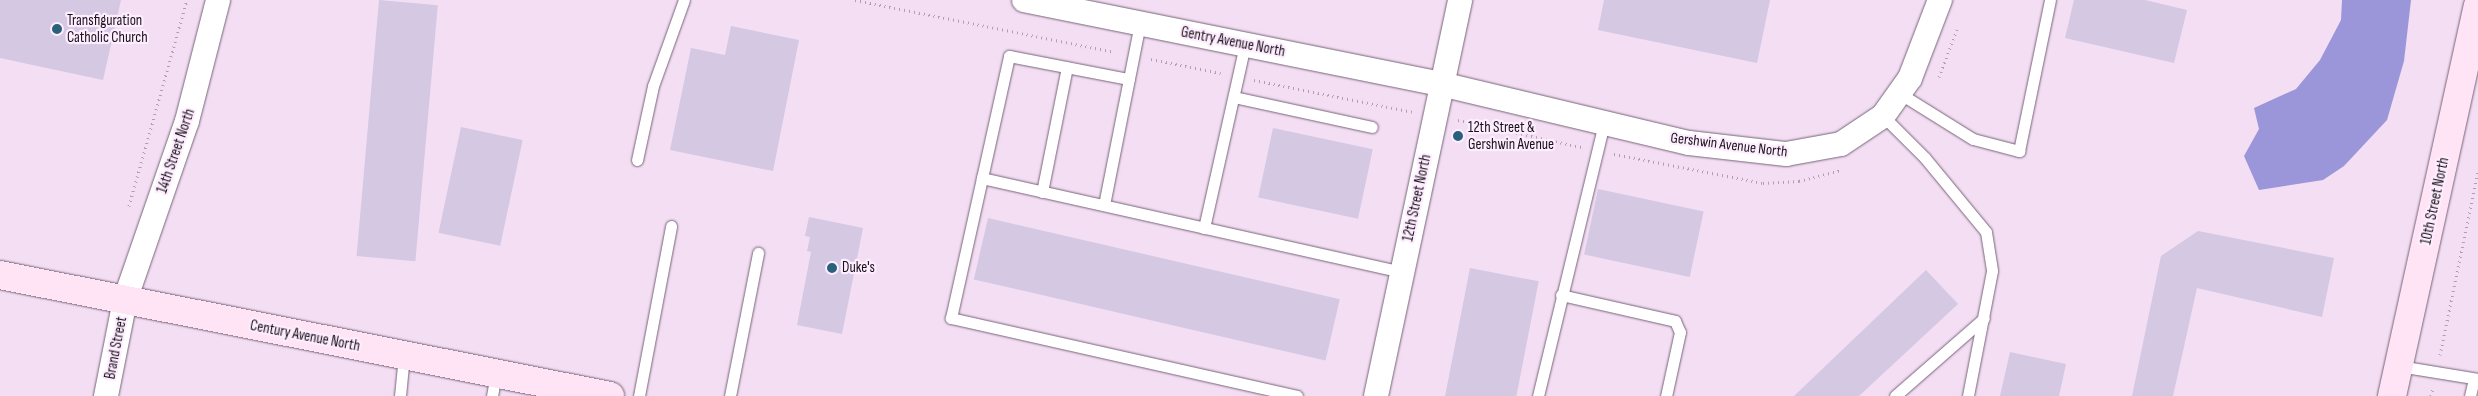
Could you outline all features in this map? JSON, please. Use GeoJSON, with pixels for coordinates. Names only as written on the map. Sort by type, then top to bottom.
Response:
{"type":"FeatureCollection","features":[{"type":"Feature","properties":{"kind":"main road","name":"10th Street North"},"geometry":{"type":"LineString","coordinates":[[2392,396],[2478,6]]}},
{"type":"Feature","properties":{"kind":"main road","name":"Century Avenue North"},"geometry":{"type":"LineString","coordinates":[[0,275],[404,355],[494,385],[610,396]]}},
{"type":"Feature","properties":{"kind":"street","name":"14th Street North"},"geometry":{"type":"LineString","coordinates":[[125,300],[190,113],[218,0]]}},
{"type":"Feature","properties":{"kind":"street","name":"Gentry Avenue North"},"geometry":{"type":"LineString","coordinates":[[1024,0],[1441,84]]}},
{"type":"Feature","properties":{"kind":"street","name":"12th Street North"},"geometry":{"type":"LineString","coordinates":[[1376,396],[1460,0]]}},
{"type":"Feature","properties":{"kind":"street","name":"Gershwin Avenue North"},"geometry":{"type":"LineString","coordinates":[[1441,84],[1689,143],[1786,154],[1841,144],[1883,116],[1910,78],[1940,0]]}},
{"type":"Feature","properties":{"kind":"street","name":"Brand Street"},"geometry":{"type":"LineString","coordinates":[[106,396],[125,300]]}},
{"type":"Feature","properties":{"kind":"lane"},"geometry":{"type":"LineString","coordinates":[[637,160],[653,86],[684,0]]}},
{"type":"Feature","properties":{"kind":"lane"},"geometry":{"type":"LineString","coordinates":[[1899,93],[1973,139],[2019,151],[2050,0]]}},
{"type":"Feature","properties":{"kind":"lane"},"geometry":{"type":"LineString","coordinates":[[1104,205],[1140,23]]}},
{"type":"Feature","properties":{"kind":"lane"},"geometry":{"type":"LineString","coordinates":[[1204,228],[1246,44]]}},
{"type":"Feature","properties":{"kind":"lane"},"geometry":{"type":"LineString","coordinates":[[1129,79],[1009,56],[951,318],[1298,396]]}},
{"type":"Feature","properties":{"kind":"lane"},"geometry":{"type":"LineString","coordinates":[[1042,192],[1067,67]]}},
{"type":"Feature","properties":{"kind":"lane"},"geometry":{"type":"LineString","coordinates":[[1234,97],[1372,127]]}},
{"type":"Feature","properties":{"kind":"lane"},"geometry":{"type":"LineString","coordinates":[[1883,116],[1925,158],[1986,232],[1992,271],[1968,396]]}},
{"type":"Feature","properties":{"kind":"lane"},"geometry":{"type":"LineString","coordinates":[[1538,396],[1604,123]]}},
{"type":"Feature","properties":{"kind":"lane"},"geometry":{"type":"LineString","coordinates":[[982,178],[1402,272]]}},
{"type":"Feature","properties":{"kind":"lane"},"geometry":{"type":"LineString","coordinates":[[638,396],[671,226]]}},
{"type":"Feature","properties":{"kind":"lane"},"geometry":{"type":"LineString","coordinates":[[730,396],[758,253]]}},
{"type":"Feature","properties":{"kind":"lane"},"geometry":{"type":"LineString","coordinates":[[1561,295],[1675,321],[1680,332],[1666,396]]}},
{"type":"Feature","properties":{"kind":"lane"},"geometry":{"type":"LineString","coordinates":[[1895,396],[1984,318]]}},
{"type":"Feature","properties":{"kind":"lane"},"geometry":{"type":"LineString","coordinates":[[400,396],[404,355]]}},
{"type":"Feature","properties":{"kind":"lane"},"geometry":{"type":"LineString","coordinates":[[2399,366],[2476,379],[2470,396]]}},
{"type":"Feature","properties":{"kind":"path"},"geometry":{"type":"LineString","coordinates":[[128,209],[187,0]]}},
{"type":"Feature","properties":{"kind":"path"},"geometry":{"type":"LineString","coordinates":[[2431,396],[2478,172]]}},
{"type":"Feature","properties":{"kind":"shaded area"},"geometry":{"type":"Polygon","coordinates":[[[2342,0],[2411,0],[2404,61],[2387,120],[2344,166],[2323,180],[2259,190],[2244,156],[2259,129],[2254,108],[2296,89],[2320,60],[2341,20],[2342,0]]]}},
{"type":"Feature","properties":{"kind":"building","name":"Transfiguration Catholic Church"},"geometry":{"type":"Polygon","coordinates":[[[0,0],[121,0],[103,80],[0,58],[0,0]]]}},
{"type":"Feature","properties":{"kind":"building"},"geometry":{"type":"Polygon","coordinates":[[[379,0],[438,5],[415,261],[357,256],[379,0]]]}},
{"type":"Feature","properties":{"kind":"building"},"geometry":{"type":"Polygon","coordinates":[[[1604,0],[1770,0],[1757,63],[1598,30],[1604,0]]]}},
{"type":"Feature","properties":{"kind":"building"},"geometry":{"type":"Polygon","coordinates":[[[2074,0],[2145,0],[2187,10],[2174,63],[2065,38],[2074,0]]]}},
{"type":"Feature","properties":{"kind":"building"},"geometry":{"type":"Polygon","coordinates":[[[731,26],[799,40],[773,171],[670,150],[691,48],[725,55],[731,26]]]}},
{"type":"Feature","properties":{"kind":"building"},"geometry":{"type":"Polygon","coordinates":[[[461,127],[523,140],[500,246],[439,233],[461,127]]]}},
{"type":"Feature","properties":{"kind":"building"},"geometry":{"type":"Polygon","coordinates":[[[1273,128],[1373,149],[1358,219],[1258,197],[1273,128]]]}},
{"type":"Feature","properties":{"kind":"building"},"geometry":{"type":"Polygon","coordinates":[[[1598,189],[1704,211],[1690,277],[1584,255],[1598,189]]]}},
{"type":"Feature","properties":{"kind":"building","name":"Duke's"},"geometry":{"type":"Polygon","coordinates":[[[809,217],[863,228],[842,334],[797,325],[811,252],[807,251],[810,237],[805,236],[809,217]]]}},
{"type":"Feature","properties":{"kind":"building"},"geometry":{"type":"Polygon","coordinates":[[[988,218],[1340,299],[1326,361],[974,279],[988,218]]]}},
{"type":"Feature","properties":{"kind":"building"},"geometry":{"type":"Polygon","coordinates":[[[2198,231],[2334,258],[2322,317],[2197,288],[2173,396],[2132,396],[2161,256],[2198,231]]]}},
{"type":"Feature","properties":{"kind":"building"},"geometry":{"type":"Polygon","coordinates":[[[1470,268],[1539,281],[1516,396],[1445,396],[1470,268]]]}},
{"type":"Feature","properties":{"kind":"building"},"geometry":{"type":"Polygon","coordinates":[[[1926,270],[1958,304],[1859,396],[1794,396],[1926,270]]]}},
{"type":"Feature","properties":{"kind":"building"},"geometry":{"type":"Polygon","coordinates":[[[2010,352],[2066,364],[2059,396],[2000,396],[2010,352]]]}},
{"type":"Feature","properties":{"kind":"place","name":"Transfiguration Catholic Church"},"geometry":{"type":"Point","coordinates":[57,29]}},
{"type":"Feature","properties":{"kind":"place","name":"12th Street & Gershwin Avenue"},"geometry":{"type":"Point","coordinates":[1458,136]}},
{"type":"Feature","properties":{"kind":"place","name":"Duke's"},"geometry":{"type":"Point","coordinates":[832,268]}}]}
